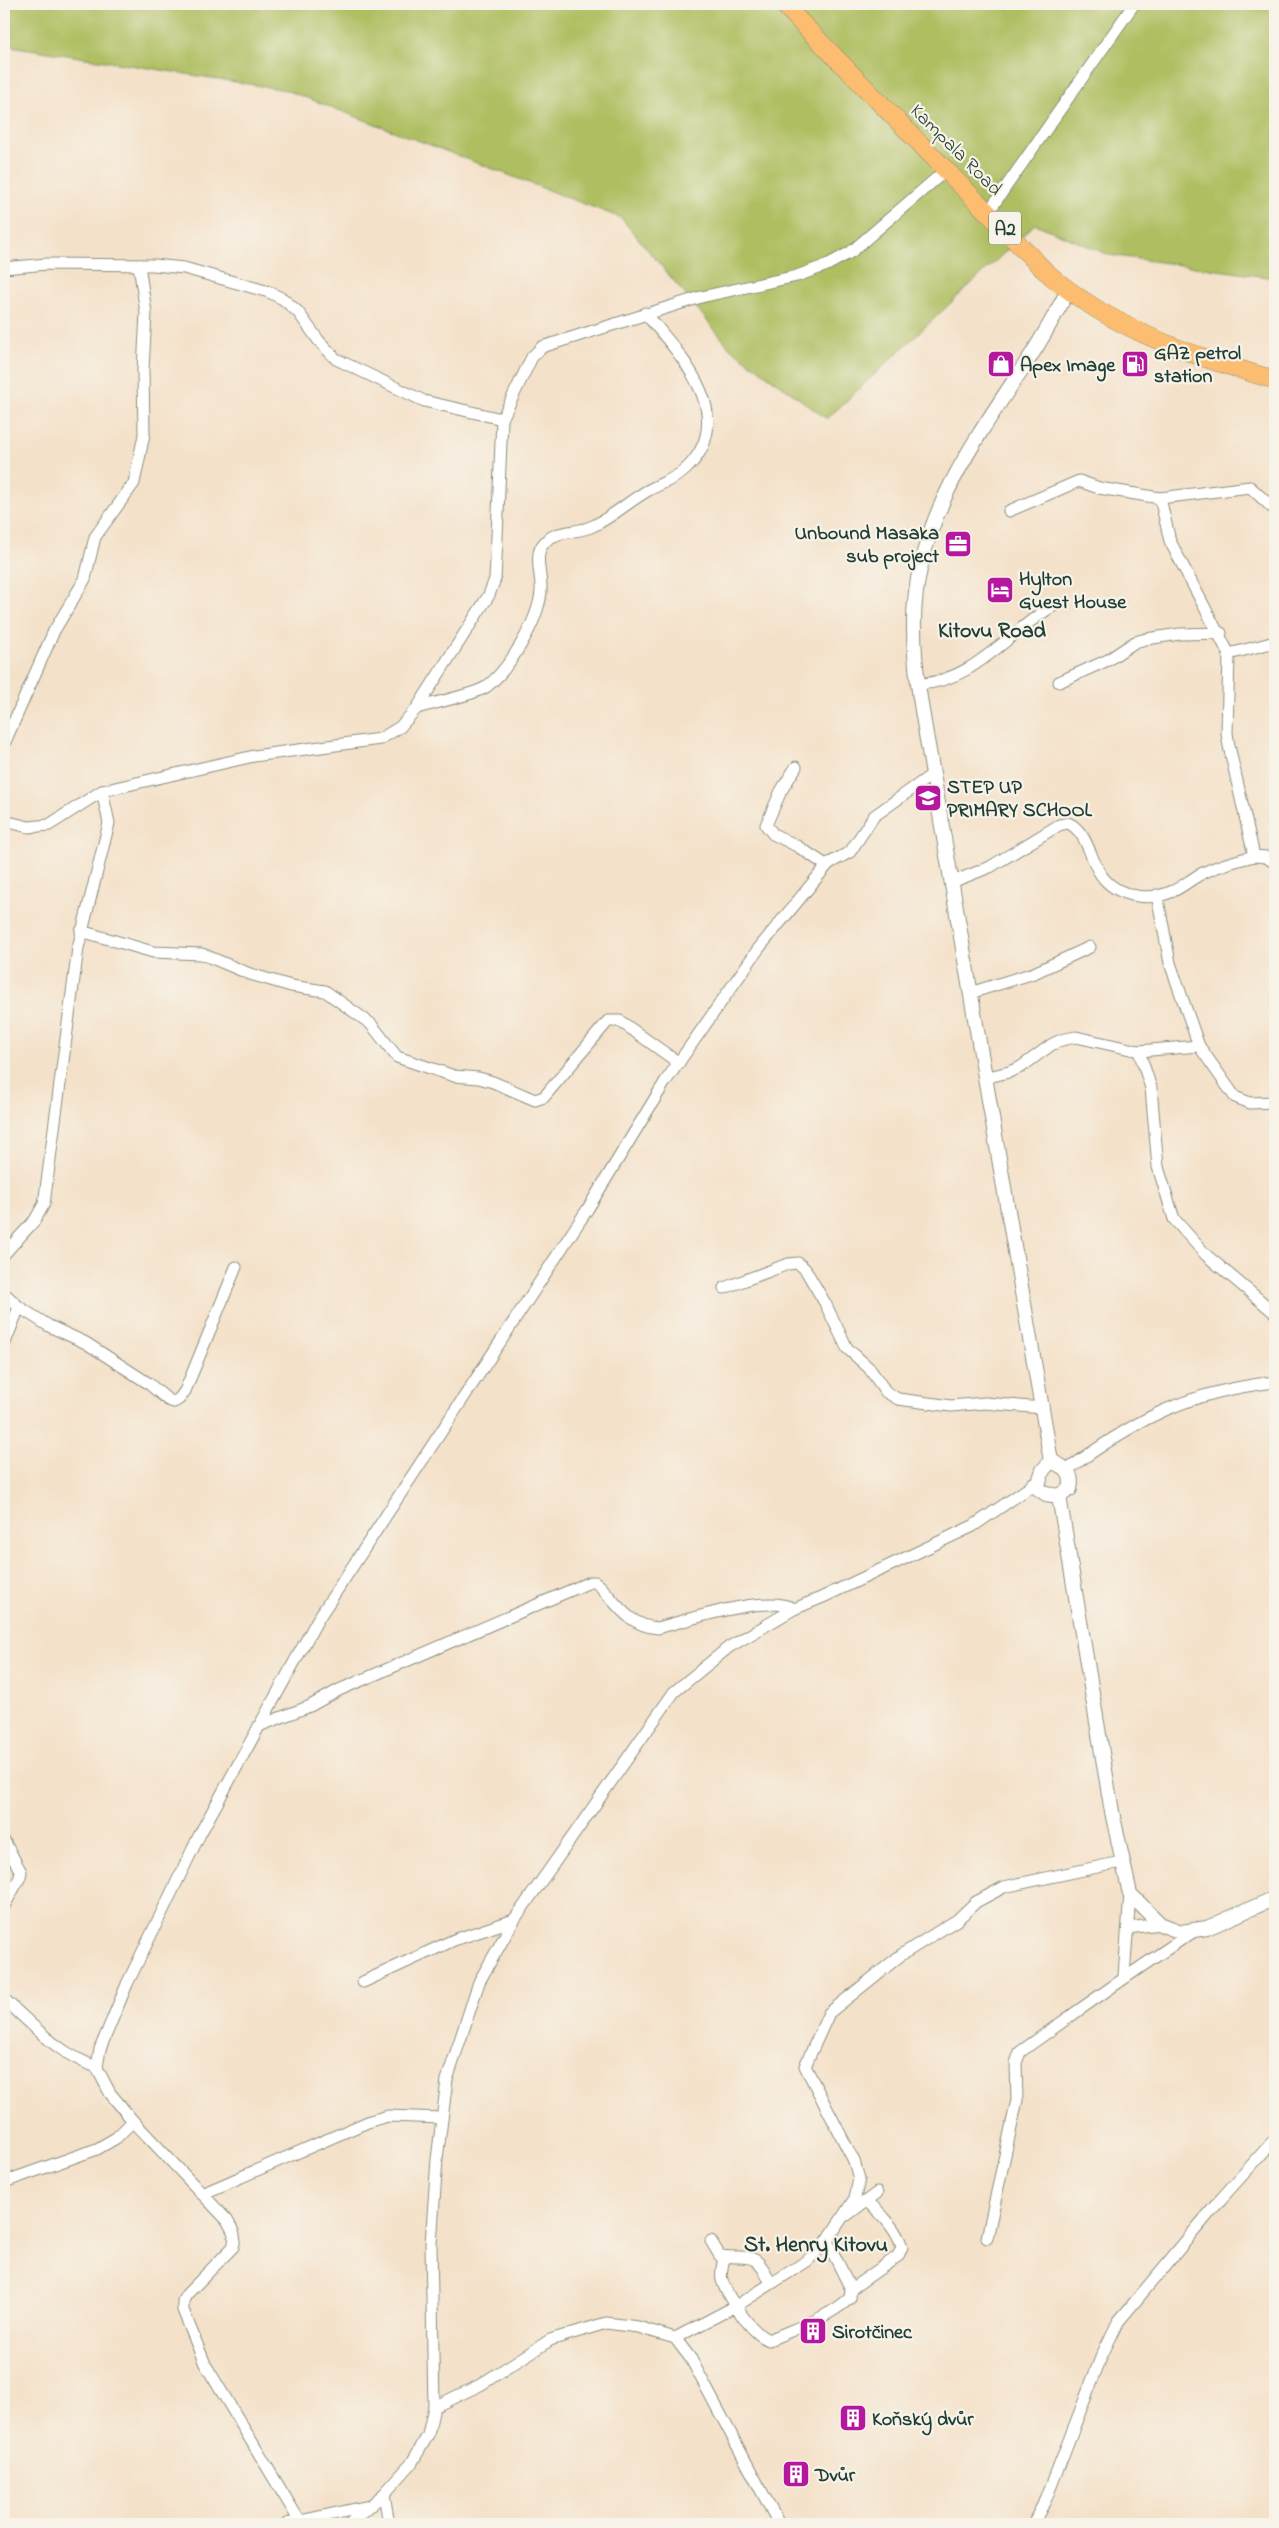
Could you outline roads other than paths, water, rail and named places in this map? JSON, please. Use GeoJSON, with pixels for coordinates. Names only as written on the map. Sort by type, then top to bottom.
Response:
{"type":"FeatureCollection","features":[{"type":"Feature","properties":{"kind":"main road","name":"Kampala Road"},"geometry":{"type":"LineString","coordinates":[[783,4],[946,170],[989,211],[1044,270],[1068,291],[1124,325],[1179,350],[1275,380]]}},
{"type":"Feature","properties":{"kind":"street"},"geometry":{"type":"LineString","coordinates":[[989,211],[1134,4]]}},
{"type":"Feature","properties":{"kind":"street"},"geometry":{"type":"LineString","coordinates":[[4,821],[29,827],[49,825],[102,791],[254,756],[380,739],[400,727],[417,708],[490,595],[495,579],[502,419],[532,357],[542,348],[645,313],[701,297],[797,276],[827,266],[851,252],[946,170]]}},
{"type":"Feature","properties":{"kind":"street"},"geometry":{"type":"LineString","coordinates":[[4,268],[47,264],[139,265],[184,268],[269,292],[283,299],[298,312],[319,341],[336,359],[404,393],[424,400],[502,419]]}},
{"type":"Feature","properties":{"kind":"street"},"geometry":{"type":"LineString","coordinates":[[4,744],[54,631],[85,579],[95,537],[134,483],[144,435],[143,370],[146,312],[139,265]]}},
{"type":"Feature","properties":{"kind":"street"},"geometry":{"type":"LineString","coordinates":[[1033,1484],[1052,1496],[1059,1496],[1070,1489],[1071,1475],[1067,1470],[1052,1461],[984,1078],[918,684],[914,627],[924,547],[949,487],[975,438],[1029,360],[1068,291]]}},
{"type":"Feature","properties":{"kind":"street"},"geometry":{"type":"LineString","coordinates":[[417,708],[484,688],[511,662],[528,632],[541,592],[539,552],[543,544],[553,535],[582,531],[606,520],[648,490],[672,479],[686,469],[708,439],[706,404],[699,385],[680,354],[645,313]]}},
{"type":"Feature","properties":{"kind":"street"},"geometry":{"type":"LineString","coordinates":[[1009,511],[1079,481],[1099,488],[1160,498],[1250,487],[1275,510]]}},
{"type":"Feature","properties":{"kind":"street"},"geometry":{"type":"LineString","coordinates":[[1160,498],[1170,541],[1230,654],[1227,733],[1254,856]]}},
{"type":"Feature","properties":{"kind":"street"},"geometry":{"type":"LineString","coordinates":[[918,684],[935,684],[985,659],[1025,624],[1053,606]]}},
{"type":"Feature","properties":{"kind":"street"},"geometry":{"type":"LineString","coordinates":[[1059,682],[1108,660],[1135,642],[1180,634],[1220,634]]}},
{"type":"Feature","properties":{"kind":"street"},"geometry":{"type":"LineString","coordinates":[[1230,654],[1275,642]]}},
{"type":"Feature","properties":{"kind":"street"},"geometry":{"type":"LineString","coordinates":[[796,767],[766,825],[773,834],[797,846],[820,863],[826,865],[850,852],[874,816],[933,774]]}},
{"type":"Feature","properties":{"kind":"street"},"geometry":{"type":"LineString","coordinates":[[4,1254],[35,1220],[44,1204],[81,931],[109,823],[102,791]]}},
{"type":"Feature","properties":{"kind":"street"},"geometry":{"type":"LineString","coordinates":[[952,882],[990,867],[1059,825],[1068,823],[1079,830],[1099,872],[1110,887],[1123,894],[1157,896],[1172,891],[1213,869],[1254,856],[1266,857],[1275,863]]}},
{"type":"Feature","properties":{"kind":"street"},"geometry":{"type":"LineString","coordinates":[[299,2520],[205,2364],[183,2310],[183,2301],[186,2295],[233,2247],[236,2240],[227,2220],[133,2121],[110,2093],[97,2066],[100,2049],[127,1984],[201,1832],[318,1619],[587,1210],[678,1063],[759,948],[829,863]]}},
{"type":"Feature","properties":{"kind":"street"},"geometry":{"type":"LineString","coordinates":[[1157,896],[1170,963],[1198,1046],[1235,1097],[1250,1103],[1275,1102]]}},
{"type":"Feature","properties":{"kind":"street"},"geometry":{"type":"LineString","coordinates":[[81,931],[152,952],[202,954],[250,974],[291,986],[325,991],[371,1024],[397,1058],[454,1076],[486,1080],[535,1100],[544,1097],[608,1021],[613,1019],[620,1020],[678,1063]]}},
{"type":"Feature","properties":{"kind":"street"},"geometry":{"type":"LineString","coordinates":[[970,993],[1034,973],[1090,947]]}},
{"type":"Feature","properties":{"kind":"street"},"geometry":{"type":"LineString","coordinates":[[984,1078],[1021,1067],[1061,1040],[1076,1037],[1138,1051],[1198,1046]]}},
{"type":"Feature","properties":{"kind":"street"},"geometry":{"type":"LineString","coordinates":[[1138,1051],[1151,1088],[1158,1167],[1174,1219],[1206,1255],[1275,1313]]}},
{"type":"Feature","properties":{"kind":"street"},"geometry":{"type":"LineString","coordinates":[[724,1288],[788,1264],[798,1263],[805,1269],[825,1303],[847,1348],[868,1368],[886,1392],[898,1399],[951,1406],[985,1403],[1043,1408]]}},
{"type":"Feature","properties":{"kind":"street"},"geometry":{"type":"LineString","coordinates":[[4,1293],[19,1307],[49,1326],[86,1343],[148,1383],[168,1400],[174,1402],[180,1400],[185,1391],[236,1267]]}},
{"type":"Feature","properties":{"kind":"street"},"geometry":{"type":"LineString","coordinates":[[4,1345],[19,1307]]}},
{"type":"Feature","properties":{"kind":"street"},"geometry":{"type":"LineString","coordinates":[[1067,1470],[1133,1425],[1180,1402],[1222,1391],[1275,1382]]}},
{"type":"Feature","properties":{"kind":"street"},"geometry":{"type":"LineString","coordinates":[[349,2524],[384,2494],[411,2464],[428,2435],[434,2407],[431,2244],[447,2080],[479,1982],[514,1920],[674,1692],[729,1647],[794,1608],[823,1597],[973,1526],[1033,1484],[1039,1482],[1043,1470],[1052,1461]]}},
{"type":"Feature","properties":{"kind":"street"},"geometry":{"type":"LineString","coordinates":[[1059,1496],[1121,1862],[1130,1894],[1124,1976]]}},
{"type":"Feature","properties":{"kind":"street"},"geometry":{"type":"LineString","coordinates":[[259,1726],[310,1706],[339,1690],[590,1582],[595,1582],[634,1622],[646,1627],[658,1628],[758,1603],[779,1604],[794,1608]]}},
{"type":"Feature","properties":{"kind":"street"},"geometry":{"type":"LineString","coordinates":[[4,1841],[21,1872],[4,1906]]}},
{"type":"Feature","properties":{"kind":"street"},"geometry":{"type":"LineString","coordinates":[[675,2338],[736,2306],[808,2261],[844,2218],[855,2198],[859,2179],[854,2161],[805,2066],[830,2013],[901,1955],[957,1920],[976,1902],[1004,1887],[1121,1862]]}},
{"type":"Feature","properties":{"kind":"street"},"geometry":{"type":"LineString","coordinates":[[1130,1894],[1160,1924],[1181,1932],[1193,1932]]}},
{"type":"Feature","properties":{"kind":"street"},"geometry":{"type":"LineString","coordinates":[[987,2238],[1017,2100],[1016,2063],[1020,2052],[1080,2011],[1124,1976],[1193,1932],[1275,1898]]}},
{"type":"Feature","properties":{"kind":"street"},"geometry":{"type":"LineString","coordinates":[[362,1982],[454,1940],[514,1920]]}},
{"type":"Feature","properties":{"kind":"street"},"geometry":{"type":"LineString","coordinates":[[1128,1928],[1160,1924]]}},
{"type":"Feature","properties":{"kind":"street"},"geometry":{"type":"LineString","coordinates":[[4,1999],[60,2049],[81,2062],[97,2066]]}},
{"type":"Feature","properties":{"kind":"street"},"geometry":{"type":"LineString","coordinates":[[202,2194],[370,2121],[388,2116],[442,2118]]}},
{"type":"Feature","properties":{"kind":"street"},"geometry":{"type":"LineString","coordinates":[[4,2182],[97,2148],[116,2138],[133,2121]]}},
{"type":"Feature","properties":{"kind":"street"},"geometry":{"type":"LineString","coordinates":[[1033,2524],[1046,2499],[1102,2355],[1118,2322],[1215,2206],[1275,2139]]}},
{"type":"Feature","properties":{"kind":"street"},"geometry":{"type":"LineString","coordinates":[[844,2218],[877,2193]]}},
{"type":"Feature","properties":{"kind":"street"},"geometry":{"type":"LineString","coordinates":[[851,2289],[898,2256],[902,2247],[901,2240],[881,2212],[866,2201]]}},
{"type":"Feature","properties":{"kind":"street"},"geometry":{"type":"LineString","coordinates":[[724,2257],[721,2278],[727,2292],[753,2328],[769,2340],[843,2305],[850,2298],[851,2289],[827,2240]]}},
{"type":"Feature","properties":{"kind":"street"},"geometry":{"type":"LineString","coordinates":[[712,2241],[714,2248],[720,2256],[748,2256],[762,2266],[770,2283]]}},
{"type":"Feature","properties":{"kind":"street"},"geometry":{"type":"LineString","coordinates":[[434,2407],[480,2385],[550,2340],[606,2323],[638,2327],[675,2338],[691,2358],[779,2524]]}},
{"type":"Feature","properties":{"kind":"street"},"geometry":{"type":"LineString","coordinates":[[384,2494],[389,2524]]}},
{"type":"Feature","properties":{"kind":"street"},"geometry":{"type":"LineString","coordinates":[[286,2524],[299,2520],[315,2520],[372,2505]]}},
{"type":"Feature","properties":{"kind":"place","name":"Apex Image"},"geometry":{"type":"Point","coordinates":[1001,364]}},
{"type":"Feature","properties":{"kind":"place","name":"GAZ petrol station"},"geometry":{"type":"Point","coordinates":[1135,364]}},
{"type":"Feature","properties":{"kind":"place","name":"Unbound Masaka sub project"},"geometry":{"type":"Point","coordinates":[958,544]}},
{"type":"Feature","properties":{"kind":"place","name":"Hylton Guest House"},"geometry":{"type":"Point","coordinates":[1000,590]}},
{"type":"Feature","properties":{"kind":"place","name":"STEP UP PRIMARY SCHOOL"},"geometry":{"type":"Point","coordinates":[928,798]}},
{"type":"Feature","properties":{"kind":"place","name":"Sirotčinec"},"geometry":{"type":"Point","coordinates":[813,2331]}},
{"type":"Feature","properties":{"kind":"place","name":"Koňský dvůr"},"geometry":{"type":"Point","coordinates":[853,2418]}},
{"type":"Feature","properties":{"kind":"place","name":"Dvůr"},"geometry":{"type":"Point","coordinates":[796,2474]}},
{"type":"Feature","properties":{"kind":"district","name":"Kitovu Road"},"geometry":{"type":"Point","coordinates":[992,629]}},
{"type":"Feature","properties":{"kind":"district","name":"St. Henry Kitovu"},"geometry":{"type":"Point","coordinates":[816,2243]}}]}
